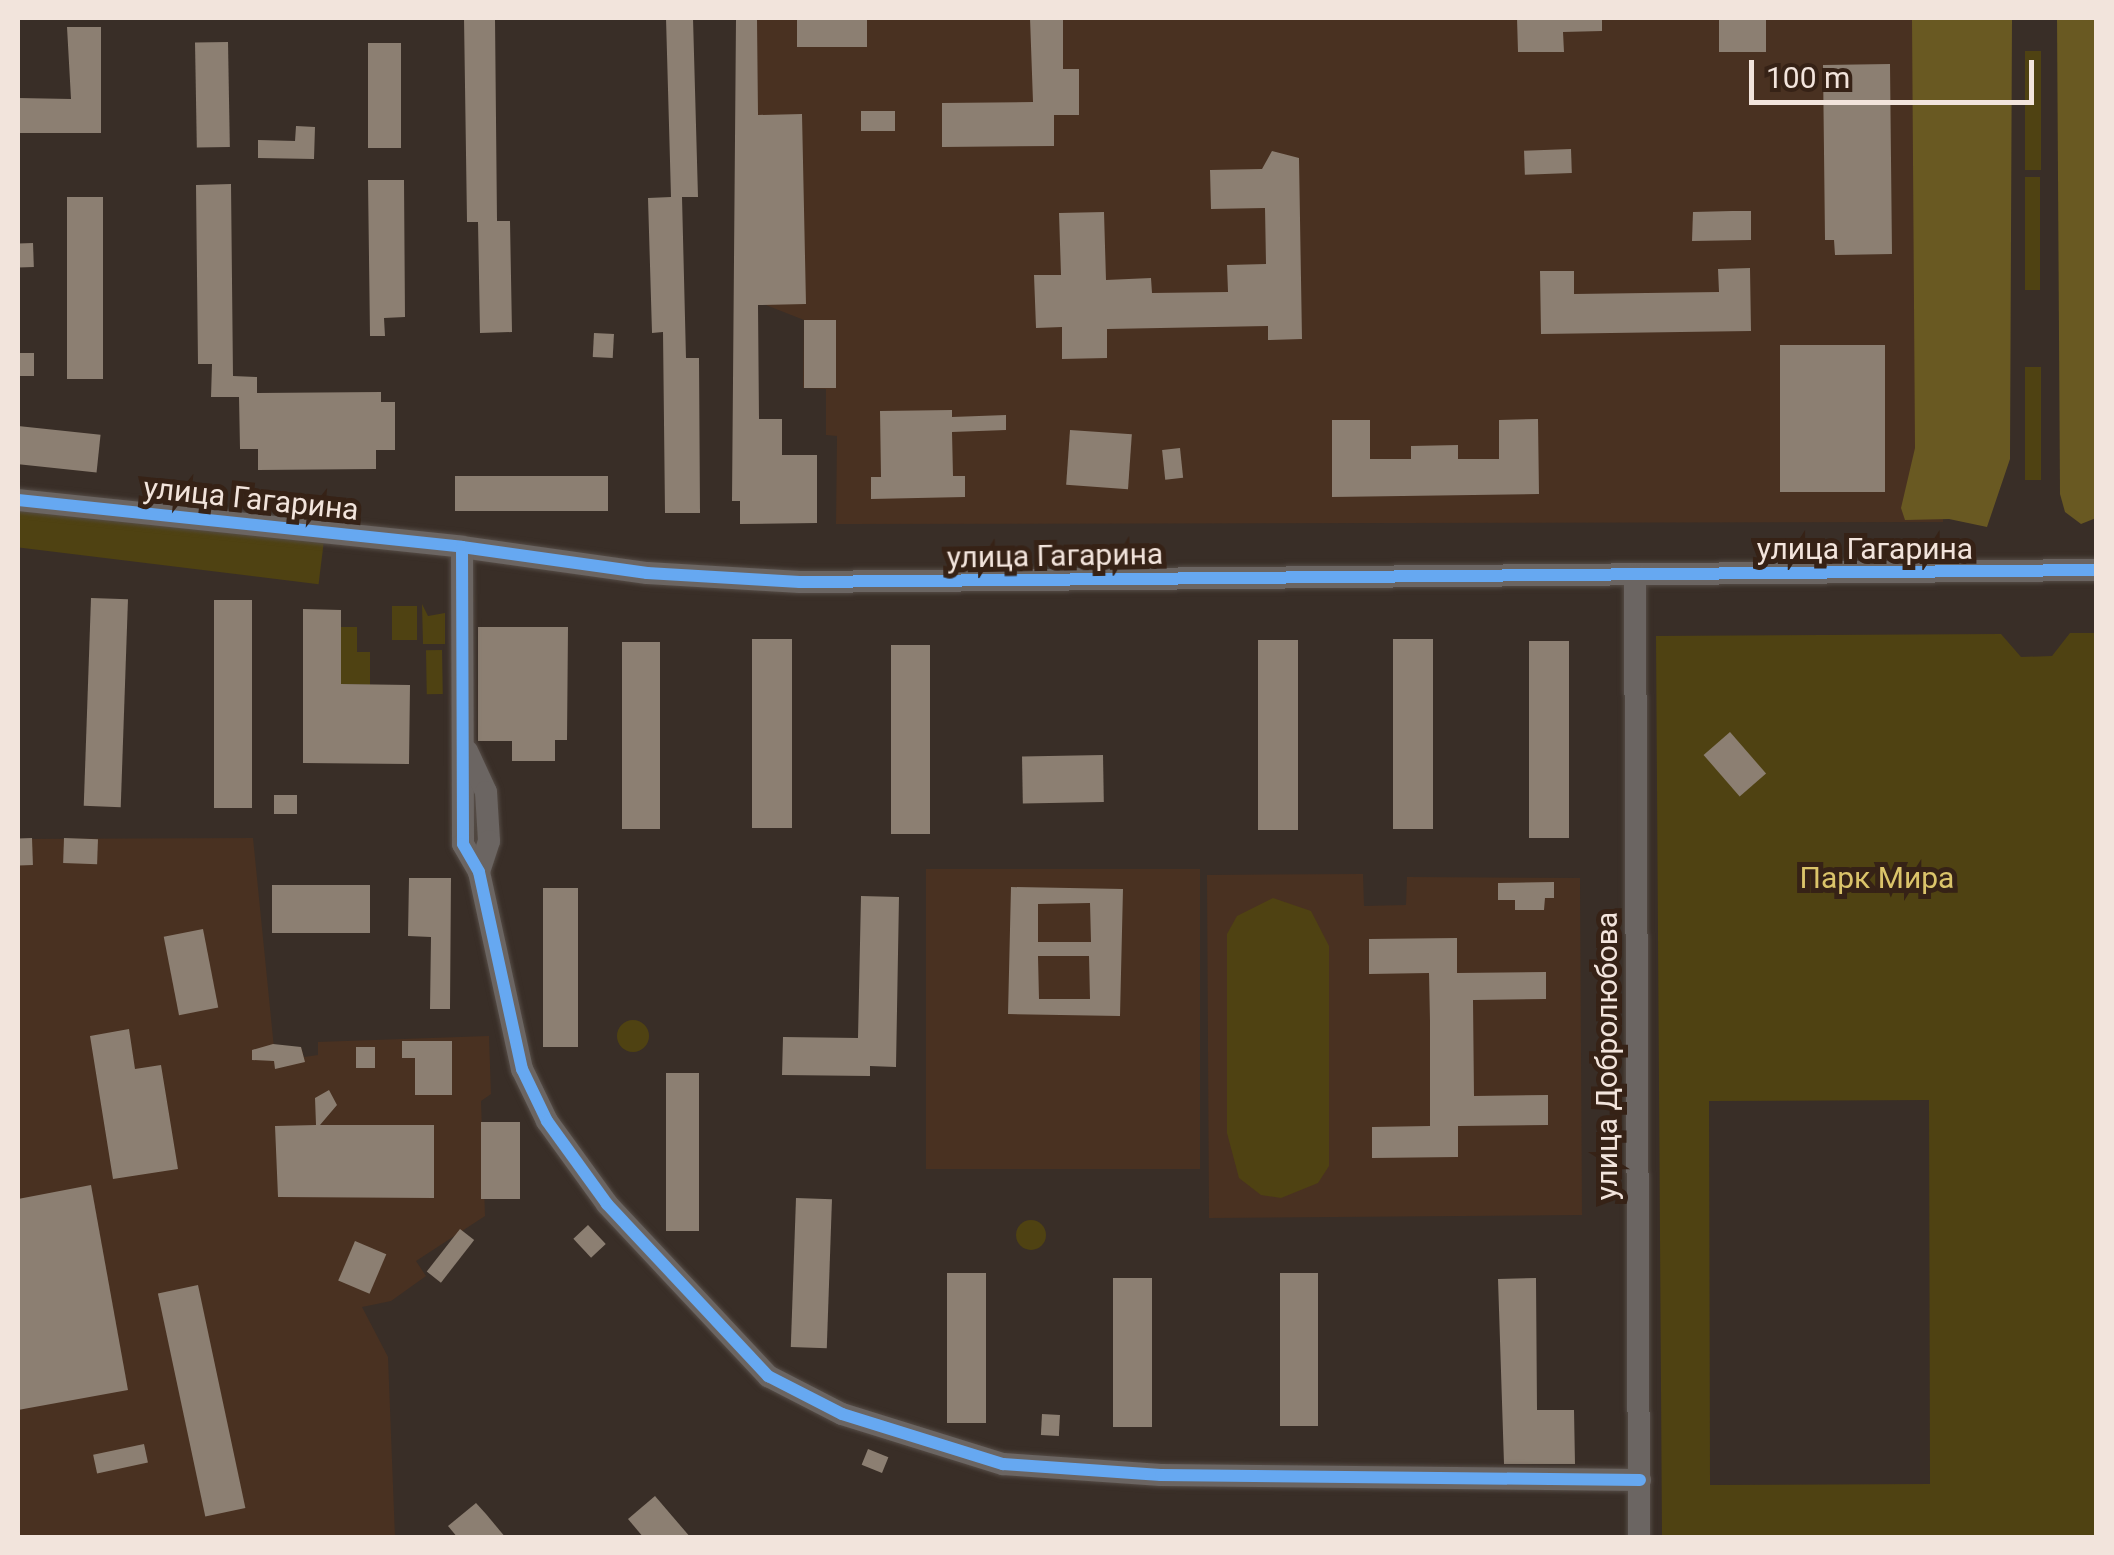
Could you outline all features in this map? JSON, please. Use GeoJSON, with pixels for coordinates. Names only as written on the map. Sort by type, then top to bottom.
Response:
{"type":"FeatureCollection","features":[{"type":"Feature","properties":{"kind":"street","name":"улица Гагарина"},"geometry":{"type":"LineString","coordinates":[[18,500],[462,546],[646,574],[800,582],[2096,570]]}},
{"type":"Feature","properties":{"kind":"street"},"geometry":{"type":"LineString","coordinates":[[462,546],[467,751],[458,802],[462,844],[479,872],[507,1018],[547,1122],[607,1204],[768,1376],[842,1414],[1003,1464],[1161,1475],[1640,1480]]}},
{"type":"Feature","properties":{"kind":"street","name":"улица Добролюбова"},"geometry":{"type":"LineString","coordinates":[[1634,575],[1639,1538]]}},
{"type":"Feature","properties":{"kind":"shaded area"},"geometry":{"type":"Polygon","coordinates":[[[757,18],[1940,18],[1943,522],[836,524],[837,436],[826,435],[826,389],[803,388],[804,320],[758,302],[757,18]]]}},
{"type":"Feature","properties":{"kind":"shaded area"},"geometry":{"type":"Polygon","coordinates":[[[1912,18],[2012,18],[2010,459],[1987,527],[1949,519],[1905,520],[1901,508],[1915,448],[1912,18]]]}},
{"type":"Feature","properties":{"kind":"shaded area"},"geometry":{"type":"Polygon","coordinates":[[[2057,18],[2095,18],[2096,518],[2081,524],[2065,512],[2060,494],[2057,18]]]}},
{"type":"Feature","properties":{"kind":"shaded area"},"geometry":{"type":"Polygon","coordinates":[[[253,838],[274,1048],[301,1047],[304,1057],[318,1055],[318,1042],[489,1036],[491,1094],[481,1101],[485,1216],[416,1261],[426,1276],[391,1301],[362,1307],[388,1357],[395,1537],[18,1537],[18,839],[253,838]]]}},
{"type":"Feature","properties":{"kind":"shaded area"},"geometry":{"type":"Polygon","coordinates":[[[926,869],[1200,869],[1200,1169],[926,1169],[926,869]]]}},
{"type":"Feature","properties":{"kind":"shaded area"},"geometry":{"type":"Polygon","coordinates":[[[1363,874],[1364,906],[1406,905],[1407,877],[1580,878],[1582,1215],[1209,1218],[1207,875],[1363,874]]]}},
{"type":"Feature","properties":{"kind":"green space"},"geometry":{"type":"Polygon","coordinates":[[[2025,51],[2041,51],[2041,170],[2025,170],[2025,51]]]}},
{"type":"Feature","properties":{"kind":"green space"},"geometry":{"type":"Polygon","coordinates":[[[2025,177],[2040,177],[2040,290],[2025,290],[2025,177]]]}},
{"type":"Feature","properties":{"kind":"green space"},"geometry":{"type":"Polygon","coordinates":[[[2025,367],[2041,367],[2041,480],[2025,480],[2025,367]]]}},
{"type":"Feature","properties":{"kind":"green space"},"geometry":{"type":"Polygon","coordinates":[[[18,505],[324,543],[319,584],[18,547],[18,505]]]}},
{"type":"Feature","properties":{"kind":"green space"},"geometry":{"type":"Polygon","coordinates":[[[422,604],[428,616],[445,613],[445,644],[423,644],[422,604]]]}},
{"type":"Feature","properties":{"kind":"green space"},"geometry":{"type":"Polygon","coordinates":[[[392,606],[417,606],[417,640],[392,640],[392,606]]]}},
{"type":"Feature","properties":{"kind":"green space"},"geometry":{"type":"Polygon","coordinates":[[[341,627],[357,627],[357,652],[370,652],[370,685],[341,684],[341,627]]]}},
{"type":"Feature","properties":{"kind":"green space","name":"Парк Мира"},"geometry":{"type":"Polygon","coordinates":[[[2070,633],[2096,633],[2096,1537],[1662,1537],[1656,636],[2001,634],[2021,657],[2052,656],[2070,633]],[[1929,1100],[1709,1101],[1710,1485],[1930,1484],[1929,1100]]]}},
{"type":"Feature","properties":{"kind":"green space"},"geometry":{"type":"Polygon","coordinates":[[[426,650],[442,650],[443,694],[427,694],[426,650]]]}},
{"type":"Feature","properties":{"kind":"green space"},"geometry":{"type":"Polygon","coordinates":[[[1273,898],[1311,911],[1329,946],[1329,1166],[1318,1183],[1281,1198],[1261,1195],[1239,1178],[1227,1133],[1227,934],[1237,916],[1273,898]]]}},
{"type":"Feature","properties":{"kind":"green space"},"geometry":{"type":"Polygon","coordinates":[[[633,1020],[644,1025],[649,1036],[644,1047],[633,1052],[622,1047],[617,1036],[622,1025],[633,1020]]]}},
{"type":"Feature","properties":{"kind":"green space"},"geometry":{"type":"Polygon","coordinates":[[[1031,1220],[1042,1224],[1046,1235],[1042,1246],[1031,1250],[1020,1246],[1016,1235],[1020,1224],[1031,1220]]]}},
{"type":"Feature","properties":{"kind":"building"},"geometry":{"type":"Polygon","coordinates":[[[464,18],[495,18],[497,221],[510,221],[512,332],[480,333],[478,222],[467,222],[464,18]]]}},
{"type":"Feature","properties":{"kind":"building"},"geometry":{"type":"Polygon","coordinates":[[[666,18],[693,18],[698,197],[682,197],[686,358],[699,358],[700,513],[665,513],[663,332],[652,333],[648,198],[671,197],[666,18]]]}},
{"type":"Feature","properties":{"kind":"building"},"geometry":{"type":"Polygon","coordinates":[[[736,18],[757,18],[758,115],[802,114],[806,304],[758,305],[759,419],[782,419],[782,455],[817,455],[817,523],[740,524],[740,501],[732,501],[736,18]]]}},
{"type":"Feature","properties":{"kind":"building"},"geometry":{"type":"Polygon","coordinates":[[[797,18],[867,18],[867,47],[797,47],[797,18]]]}},
{"type":"Feature","properties":{"kind":"building"},"geometry":{"type":"Polygon","coordinates":[[[1030,18],[1063,18],[1063,69],[1079,69],[1079,115],[1054,115],[1054,146],[942,147],[942,103],[1033,102],[1030,18]]]}},
{"type":"Feature","properties":{"kind":"building"},"geometry":{"type":"Polygon","coordinates":[[[1517,18],[1602,18],[1602,31],[1563,32],[1564,52],[1518,52],[1517,18]]]}},
{"type":"Feature","properties":{"kind":"building"},"geometry":{"type":"Polygon","coordinates":[[[1719,18],[1766,18],[1766,52],[1719,52],[1719,18]]]}},
{"type":"Feature","properties":{"kind":"building"},"geometry":{"type":"Polygon","coordinates":[[[67,27],[101,27],[101,133],[18,133],[18,98],[71,99],[67,27]]]}},
{"type":"Feature","properties":{"kind":"building"},"geometry":{"type":"Polygon","coordinates":[[[228,42],[230,147],[197,148],[195,43],[228,42]]]}},
{"type":"Feature","properties":{"kind":"building"},"geometry":{"type":"Polygon","coordinates":[[[368,43],[401,43],[401,148],[368,148],[368,43]]]}},
{"type":"Feature","properties":{"kind":"building"},"geometry":{"type":"Polygon","coordinates":[[[1890,64],[1892,254],[1835,255],[1834,240],[1825,240],[1823,65],[1890,64]]]}},
{"type":"Feature","properties":{"kind":"building"},"geometry":{"type":"Polygon","coordinates":[[[861,111],[895,111],[895,131],[861,131],[861,111]]]}},
{"type":"Feature","properties":{"kind":"building"},"geometry":{"type":"Polygon","coordinates":[[[296,126],[315,127],[314,159],[258,158],[258,140],[295,141],[296,126]]]}},
{"type":"Feature","properties":{"kind":"building"},"geometry":{"type":"Polygon","coordinates":[[[1571,149],[1572,173],[1525,175],[1524,151],[1571,149]]]}},
{"type":"Feature","properties":{"kind":"building"},"geometry":{"type":"Polygon","coordinates":[[[1272,151],[1299,158],[1302,339],[1268,340],[1268,326],[1107,329],[1107,358],[1062,359],[1062,327],[1036,328],[1034,275],[1061,275],[1059,213],[1104,212],[1106,280],[1151,278],[1152,293],[1228,292],[1227,265],[1266,264],[1265,208],[1211,209],[1210,170],[1262,169],[1272,151]]]}},
{"type":"Feature","properties":{"kind":"building"},"geometry":{"type":"Polygon","coordinates":[[[368,180],[404,180],[405,317],[384,318],[385,336],[370,336],[368,180]]]}},
{"type":"Feature","properties":{"kind":"building"},"geometry":{"type":"Polygon","coordinates":[[[231,184],[233,376],[257,377],[257,393],[381,392],[381,402],[395,402],[395,450],[376,450],[376,469],[258,470],[258,449],[240,449],[239,397],[211,397],[212,364],[198,364],[196,185],[231,184]]]}},
{"type":"Feature","properties":{"kind":"building"},"geometry":{"type":"Polygon","coordinates":[[[67,197],[103,197],[103,379],[67,379],[67,197]]]}},
{"type":"Feature","properties":{"kind":"building"},"geometry":{"type":"Polygon","coordinates":[[[1751,211],[1751,240],[1692,241],[1693,212],[1751,211]]]}},
{"type":"Feature","properties":{"kind":"building"},"geometry":{"type":"Polygon","coordinates":[[[33,243],[34,267],[19,268],[18,244],[33,243]]]}},
{"type":"Feature","properties":{"kind":"building"},"geometry":{"type":"Polygon","coordinates":[[[1750,268],[1751,331],[1541,334],[1540,271],[1574,271],[1574,294],[1719,292],[1718,269],[1750,268]]]}},
{"type":"Feature","properties":{"kind":"building"},"geometry":{"type":"Polygon","coordinates":[[[804,320],[836,320],[836,388],[804,388],[804,320]]]}},
{"type":"Feature","properties":{"kind":"building"},"geometry":{"type":"Polygon","coordinates":[[[594,333],[614,334],[613,358],[593,357],[594,333]]]}},
{"type":"Feature","properties":{"kind":"building"},"geometry":{"type":"Polygon","coordinates":[[[1780,345],[1885,345],[1885,492],[1780,492],[1780,345]]]}},
{"type":"Feature","properties":{"kind":"building"},"geometry":{"type":"Polygon","coordinates":[[[18,353],[34,353],[34,376],[18,376],[18,353]]]}},
{"type":"Feature","properties":{"kind":"building"},"geometry":{"type":"Polygon","coordinates":[[[952,410],[952,417],[1006,415],[1006,430],[952,432],[953,476],[965,476],[965,497],[871,499],[871,477],[881,477],[880,411],[952,410]]]}},
{"type":"Feature","properties":{"kind":"building"},"geometry":{"type":"Polygon","coordinates":[[[1538,419],[1539,494],[1332,497],[1332,420],[1370,420],[1370,459],[1411,459],[1411,446],[1458,445],[1458,459],[1499,459],[1499,420],[1538,419]]]}},
{"type":"Feature","properties":{"kind":"building"},"geometry":{"type":"Polygon","coordinates":[[[18,426],[101,435],[97,472],[18,464],[18,426]]]}},
{"type":"Feature","properties":{"kind":"building"},"geometry":{"type":"Polygon","coordinates":[[[1070,430],[1132,434],[1128,489],[1066,485],[1070,430]]]}},
{"type":"Feature","properties":{"kind":"building"},"geometry":{"type":"Polygon","coordinates":[[[1180,448],[1183,478],[1165,480],[1162,450],[1180,448]]]}},
{"type":"Feature","properties":{"kind":"building"},"geometry":{"type":"Polygon","coordinates":[[[455,476],[608,476],[608,511],[455,511],[455,476]]]}},
{"type":"Feature","properties":{"kind":"building"},"geometry":{"type":"Polygon","coordinates":[[[91,598],[128,599],[121,807],[84,806],[91,598]]]}},
{"type":"Feature","properties":{"kind":"building"},"geometry":{"type":"Polygon","coordinates":[[[214,600],[252,600],[252,808],[214,808],[214,600]]]}},
{"type":"Feature","properties":{"kind":"building"},"geometry":{"type":"Polygon","coordinates":[[[303,609],[341,610],[341,684],[410,685],[409,764],[303,763],[303,609]]]}},
{"type":"Feature","properties":{"kind":"building"},"geometry":{"type":"Polygon","coordinates":[[[478,627],[568,627],[567,740],[555,740],[555,761],[512,761],[512,741],[478,741],[478,627]]]}},
{"type":"Feature","properties":{"kind":"building"},"geometry":{"type":"Polygon","coordinates":[[[752,639],[792,639],[792,828],[752,828],[752,639]]]}},
{"type":"Feature","properties":{"kind":"building"},"geometry":{"type":"Polygon","coordinates":[[[1393,639],[1433,639],[1433,829],[1393,829],[1393,639]]]}},
{"type":"Feature","properties":{"kind":"building"},"geometry":{"type":"Polygon","coordinates":[[[1258,640],[1298,640],[1298,830],[1258,830],[1258,640]]]}},
{"type":"Feature","properties":{"kind":"building"},"geometry":{"type":"Polygon","coordinates":[[[1529,641],[1569,641],[1569,838],[1529,838],[1529,641]]]}},
{"type":"Feature","properties":{"kind":"building"},"geometry":{"type":"Polygon","coordinates":[[[622,642],[660,642],[660,829],[622,829],[622,642]]]}},
{"type":"Feature","properties":{"kind":"building"},"geometry":{"type":"Polygon","coordinates":[[[891,645],[930,645],[930,834],[891,834],[891,645]]]}},
{"type":"Feature","properties":{"kind":"building"},"geometry":{"type":"Polygon","coordinates":[[[1730,732],[1766,774],[1740,796],[1704,755],[1730,732]]]}},
{"type":"Feature","properties":{"kind":"building"},"geometry":{"type":"Polygon","coordinates":[[[1103,755],[1104,802],[1023,803],[1022,756],[1103,755]]]}},
{"type":"Feature","properties":{"kind":"building"},"geometry":{"type":"Polygon","coordinates":[[[274,795],[297,795],[297,814],[274,814],[274,795]]]}},
{"type":"Feature","properties":{"kind":"building"},"geometry":{"type":"Polygon","coordinates":[[[18,838],[32,838],[33,865],[19,865],[18,838]]]}},
{"type":"Feature","properties":{"kind":"building"},"geometry":{"type":"Polygon","coordinates":[[[64,838],[98,839],[97,864],[63,863],[64,838]]]}},
{"type":"Feature","properties":{"kind":"building"},"geometry":{"type":"Polygon","coordinates":[[[409,878],[451,878],[450,1009],[430,1009],[431,937],[408,936],[409,878]]]}},
{"type":"Feature","properties":{"kind":"building"},"geometry":{"type":"Polygon","coordinates":[[[1554,882],[1554,898],[1545,898],[1544,910],[1515,910],[1515,900],[1498,900],[1498,883],[1554,882]]]}},
{"type":"Feature","properties":{"kind":"building"},"geometry":{"type":"Polygon","coordinates":[[[272,885],[370,885],[370,933],[272,933],[272,885]]]}},
{"type":"Feature","properties":{"kind":"building"},"geometry":{"type":"Polygon","coordinates":[[[1011,887],[1123,889],[1120,1016],[1008,1014],[1011,887]],[[1090,903],[1038,904],[1038,942],[1091,942],[1090,903]],[[1038,956],[1039,999],[1090,999],[1089,956],[1038,956]]]}},
{"type":"Feature","properties":{"kind":"building"},"geometry":{"type":"Polygon","coordinates":[[[543,888],[578,888],[578,1047],[543,1047],[543,888]]]}},
{"type":"Feature","properties":{"kind":"building"},"geometry":{"type":"Polygon","coordinates":[[[861,896],[899,897],[896,1067],[870,1066],[870,1076],[782,1075],[783,1037],[858,1038],[861,896]]]}},
{"type":"Feature","properties":{"kind":"building"},"geometry":{"type":"Polygon","coordinates":[[[203,929],[218,1008],[179,1015],[164,937],[203,929]]]}},
{"type":"Feature","properties":{"kind":"building"},"geometry":{"type":"Polygon","coordinates":[[[1457,938],[1457,973],[1546,972],[1546,999],[1473,1000],[1474,1096],[1548,1095],[1548,1125],[1458,1126],[1458,1157],[1372,1158],[1372,1127],[1430,1126],[1430,1021],[1429,973],[1369,974],[1369,939],[1457,938]]]}},
{"type":"Feature","properties":{"kind":"building"},"geometry":{"type":"Polygon","coordinates":[[[129,1029],[135,1069],[161,1065],[178,1169],[113,1179],[90,1036],[129,1029]]]}},
{"type":"Feature","properties":{"kind":"building"},"geometry":{"type":"Polygon","coordinates":[[[402,1041],[452,1041],[452,1095],[415,1095],[415,1058],[402,1058],[402,1041]]]}},
{"type":"Feature","properties":{"kind":"building"},"geometry":{"type":"Polygon","coordinates":[[[273,1044],[301,1047],[305,1062],[275,1069],[274,1061],[252,1060],[252,1050],[273,1044]]]}},
{"type":"Feature","properties":{"kind":"building"},"geometry":{"type":"Polygon","coordinates":[[[356,1047],[375,1047],[375,1068],[356,1068],[356,1047]]]}},
{"type":"Feature","properties":{"kind":"building"},"geometry":{"type":"Polygon","coordinates":[[[666,1073],[699,1073],[699,1231],[666,1231],[666,1073]]]}},
{"type":"Feature","properties":{"kind":"building"},"geometry":{"type":"Polygon","coordinates":[[[329,1090],[337,1105],[320,1125],[434,1125],[434,1198],[278,1197],[275,1126],[316,1125],[315,1098],[329,1090]]]}},
{"type":"Feature","properties":{"kind":"building"},"geometry":{"type":"Polygon","coordinates":[[[481,1122],[520,1122],[520,1199],[481,1199],[481,1122]]]}},
{"type":"Feature","properties":{"kind":"building"},"geometry":{"type":"Polygon","coordinates":[[[91,1185],[128,1390],[18,1410],[18,1199],[91,1185]]]}},
{"type":"Feature","properties":{"kind":"building"},"geometry":{"type":"Polygon","coordinates":[[[796,1198],[832,1199],[827,1348],[791,1347],[796,1198]]]}},
{"type":"Feature","properties":{"kind":"building"},"geometry":{"type":"Polygon","coordinates":[[[588,1225],[606,1244],[591,1258],[573,1239],[588,1225]]]}},
{"type":"Feature","properties":{"kind":"building"},"geometry":{"type":"Polygon","coordinates":[[[460,1229],[474,1240],[441,1283],[427,1272],[460,1229]]]}},
{"type":"Feature","properties":{"kind":"building"},"geometry":{"type":"Polygon","coordinates":[[[355,1241],[386,1254],[369,1294],[338,1281],[355,1241]]]}},
{"type":"Feature","properties":{"kind":"building"},"geometry":{"type":"Polygon","coordinates":[[[947,1273],[986,1273],[986,1423],[947,1423],[947,1273]]]}},
{"type":"Feature","properties":{"kind":"building"},"geometry":{"type":"Polygon","coordinates":[[[1280,1273],[1318,1273],[1318,1426],[1280,1426],[1280,1273]]]}},
{"type":"Feature","properties":{"kind":"building"},"geometry":{"type":"Polygon","coordinates":[[[1113,1278],[1152,1278],[1152,1427],[1113,1427],[1113,1278]]]}},
{"type":"Feature","properties":{"kind":"building"},"geometry":{"type":"Polygon","coordinates":[[[1536,1278],[1537,1410],[1574,1410],[1575,1464],[1504,1464],[1498,1279],[1536,1278]]]}},
{"type":"Feature","properties":{"kind":"building"},"geometry":{"type":"Polygon","coordinates":[[[198,1285],[245,1508],[205,1517],[158,1294],[198,1285]]]}},
{"type":"Feature","properties":{"kind":"building"},"geometry":{"type":"Polygon","coordinates":[[[1042,1414],[1060,1415],[1059,1436],[1041,1435],[1042,1414]]]}},
{"type":"Feature","properties":{"kind":"building"},"geometry":{"type":"Polygon","coordinates":[[[144,1444],[148,1463],[97,1473],[93,1455],[144,1444]]]}},
{"type":"Feature","properties":{"kind":"building"},"geometry":{"type":"Polygon","coordinates":[[[868,1449],[888,1457],[882,1473],[862,1465],[868,1449]]]}},
{"type":"Feature","properties":{"kind":"building"},"geometry":{"type":"Polygon","coordinates":[[[655,1496],[691,1538],[644,1538],[628,1519],[655,1496]]]}},
{"type":"Feature","properties":{"kind":"building"},"geometry":{"type":"Polygon","coordinates":[[[476,1503],[506,1538],[458,1538],[448,1526],[476,1503]]]}},
{"type":"Feature","properties":{"kind":"cycle path"},"geometry":{"type":"LineString","coordinates":[[18,500],[462,547],[647,573],[800,582],[2096,570]]}},
{"type":"Feature","properties":{"kind":"cycle path"},"geometry":{"type":"LineString","coordinates":[[462,547],[463,844],[479,872],[522,1069],[547,1121],[607,1204],[768,1376],[842,1414],[1003,1464],[1161,1475],[1640,1480]]}}]}
